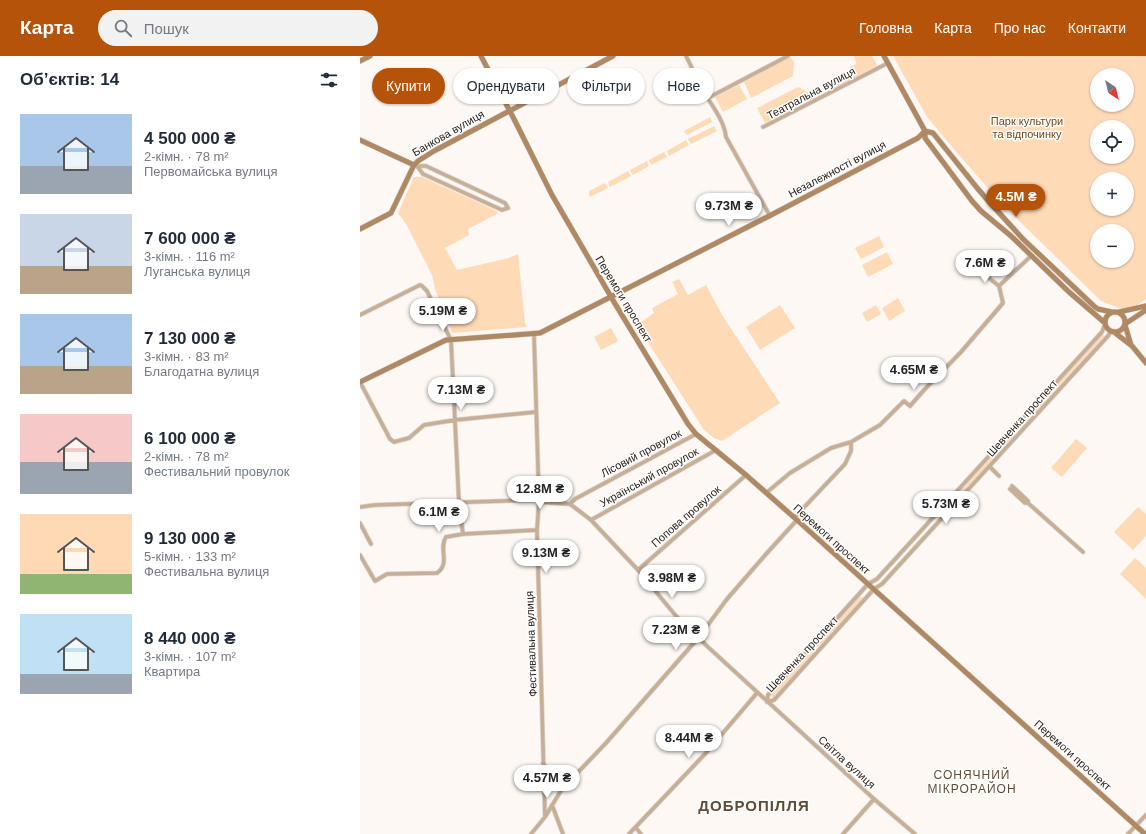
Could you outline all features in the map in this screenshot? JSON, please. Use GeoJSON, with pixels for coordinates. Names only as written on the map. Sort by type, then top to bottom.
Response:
{"type":"FeatureCollection","features":[{"type":"Feature","properties":{"kind":"main road"},"geometry":{"type":"LineString","coordinates":[[360,61],[370,56]]}},
{"type":"Feature","properties":{"kind":"main road"},"geometry":{"type":"LineString","coordinates":[[481,56],[509,110]]}},
{"type":"Feature","properties":{"kind":"main road","name":"Банкова вулиця"},"geometry":{"type":"LineString","coordinates":[[360,229],[391,213],[418,161],[509,110],[549,91],[613,56]]}},
{"type":"Feature","properties":{"kind":"main road"},"geometry":{"type":"LineString","coordinates":[[884,56],[925,131],[925,138],[972,201],[981,211],[1011,236],[1069,292],[1105,324],[1107,328],[1132,346],[1146,363]]}},
{"type":"Feature","properties":{"kind":"main road","name":"Перемоги проспект"},"geometry":{"type":"LineString","coordinates":[[509,110],[547,186],[568,223],[688,424],[696,434],[796,519],[1145,834]]}},
{"type":"Feature","properties":{"kind":"main road"},"geometry":{"type":"LineString","coordinates":[[925,131],[933,133],[978,189],[1023,238],[1095,307],[1112,312],[1119,312],[1146,306]]}},
{"type":"Feature","properties":{"kind":"main road","name":"Незалежності вулиця"},"geometry":{"type":"LineString","coordinates":[[360,382],[440,342],[540,333],[770,216],[918,138],[925,131]]}},
{"type":"Feature","properties":{"kind":"main road"},"geometry":{"type":"LineString","coordinates":[[360,140],[415,166]]}},
{"type":"Feature","properties":{"kind":"main road"},"geometry":{"type":"LineString","coordinates":[[1112,331],[1121,330],[1125,325],[1146,310]]}},
{"type":"Feature","properties":{"kind":"main road"},"geometry":{"type":"LineString","coordinates":[[1105,324],[1105,318],[1112,312]]}},
{"type":"Feature","properties":{"kind":"main road"},"geometry":{"type":"LineString","coordinates":[[1119,312],[1124,318],[1132,346]]}},
{"type":"Feature","properties":{"kind":"street"},"geometry":{"type":"LineString","coordinates":[[686,56],[692,68]]}},
{"type":"Feature","properties":{"kind":"street"},"geometry":{"type":"LineString","coordinates":[[714,95],[788,56]]}},
{"type":"Feature","properties":{"kind":"street","name":"Театральна вулиця"},"geometry":{"type":"LineString","coordinates":[[764,127],[888,63]]}},
{"type":"Feature","properties":{"kind":"street"},"geometry":{"type":"LineString","coordinates":[[711,104],[725,130],[726,137],[770,216]]}},
{"type":"Feature","properties":{"kind":"street"},"geometry":{"type":"LineString","coordinates":[[415,166],[426,166],[505,203],[508,208],[502,210],[424,174],[415,166]]}},
{"type":"Feature","properties":{"kind":"street"},"geometry":{"type":"LineString","coordinates":[[999,286],[1031,256]]}},
{"type":"Feature","properties":{"kind":"street"},"geometry":{"type":"LineString","coordinates":[[766,493],[790,473],[831,448],[851,442],[880,425],[904,401],[910,406],[961,352],[1003,303],[999,286],[980,271]]}},
{"type":"Feature","properties":{"kind":"street"},"geometry":{"type":"LineString","coordinates":[[360,315],[420,285],[427,291],[451,340],[459,503],[463,534]]}},
{"type":"Feature","properties":{"kind":"street","name":"Шевченка проспект"},"geometry":{"type":"LineString","coordinates":[[1105,324],[1102,332],[944,506],[877,579],[868,584],[768,695],[768,702],[774,700],[874,589],[882,584],[990,467],[1112,331]]}},
{"type":"Feature","properties":{"kind":"street","name":"Фестивальна вулиця"},"geometry":{"type":"LineString","coordinates":[[534,334],[539,501],[537,530],[545,817]]}},
{"type":"Feature","properties":{"kind":"street"},"geometry":{"type":"LineString","coordinates":[[360,382],[390,439],[394,442],[409,438],[424,425],[455,420],[536,412]]}},
{"type":"Feature","properties":{"kind":"street","name":"Лісовий провулок"},"geometry":{"type":"LineString","coordinates":[[570,504],[575,498],[696,434]]}},
{"type":"Feature","properties":{"kind":"street"},"geometry":{"type":"LineString","coordinates":[[531,834],[545,817],[562,789],[606,743],[699,637],[727,599],[845,464],[851,451],[851,442]]}},
{"type":"Feature","properties":{"kind":"street","name":"Український провулок"},"geometry":{"type":"LineString","coordinates":[[591,520],[716,450]]}},
{"type":"Feature","properties":{"kind":"street"},"geometry":{"type":"LineString","coordinates":[[990,467],[999,476]]}},
{"type":"Feature","properties":{"kind":"street","name":"Попова провулок"},"geometry":{"type":"LineString","coordinates":[[638,570],[746,475]]}},
{"type":"Feature","properties":{"kind":"street"},"geometry":{"type":"LineString","coordinates":[[1011,487],[1083,552]]}},
{"type":"Feature","properties":{"kind":"street"},"geometry":{"type":"LineString","coordinates":[[360,507],[375,505],[536,500],[570,504]]}},
{"type":"Feature","properties":{"kind":"street","name":"Світла вулиця"},"geometry":{"type":"LineString","coordinates":[[570,504],[591,520],[638,570],[676,616],[708,647],[874,799],[915,834]]}},
{"type":"Feature","properties":{"kind":"street"},"geometry":{"type":"LineString","coordinates":[[360,523],[371,544]]}},
{"type":"Feature","properties":{"kind":"street"},"geometry":{"type":"LineString","coordinates":[[360,555],[375,581],[387,574],[437,572],[442,570],[444,564],[443,541],[446,537],[463,534],[537,530]]}},
{"type":"Feature","properties":{"kind":"street"},"geometry":{"type":"LineString","coordinates":[[629,834],[705,754],[757,693]]}},
{"type":"Feature","properties":{"kind":"street"},"geometry":{"type":"LineString","coordinates":[[543,762],[562,789]]}},
{"type":"Feature","properties":{"kind":"street"},"geometry":{"type":"LineString","coordinates":[[843,834],[874,799]]}},
{"type":"Feature","properties":{"kind":"street"},"geometry":{"type":"LineString","coordinates":[[552,805],[563,834]]}},
{"type":"Feature","properties":{"kind":"street"},"geometry":{"type":"LineString","coordinates":[[1128,834],[1146,815]]}},
{"type":"Feature","properties":{"kind":"street"},"geometry":{"type":"LineString","coordinates":[[636,828],[641,834]]}},
{"type":"Feature","properties":{"kind":"green space"},"geometry":{"type":"Polygon","coordinates":[[[854,56],[872,56],[877,65],[838,86],[835,80],[851,71],[850,67],[856,64],[854,56]]]}},
{"type":"Feature","properties":{"kind":"green space","name":"Парк культури та відпочинку"},"geometry":{"type":"Polygon","coordinates":[[[893,56],[1146,56],[1146,299],[1137,305],[1121,309],[1101,301],[1001,203],[927,117],[893,56]]]}},
{"type":"Feature","properties":{"kind":"green space"},"geometry":{"type":"Polygon","coordinates":[[[790,57],[794,62],[793,76],[751,98],[744,82],[790,57]]]}},
{"type":"Feature","properties":{"kind":"green space"},"geometry":{"type":"Polygon","coordinates":[[[739,85],[747,99],[723,112],[715,97],[739,85]]]}},
{"type":"Feature","properties":{"kind":"green space"},"geometry":{"type":"Polygon","coordinates":[[[798,87],[808,92],[813,98],[765,123],[757,108],[798,87]]]}},
{"type":"Feature","properties":{"kind":"green space"},"geometry":{"type":"Polygon","coordinates":[[[710,117],[712,122],[687,135],[684,131],[710,117]]]}},
{"type":"Feature","properties":{"kind":"green space"},"geometry":{"type":"Polygon","coordinates":[[[714,126],[717,131],[691,144],[688,139],[714,126]]]}},
{"type":"Feature","properties":{"kind":"green space"},"geometry":{"type":"Polygon","coordinates":[[[686,140],[689,145],[669,156],[667,151],[686,140]]]}},
{"type":"Feature","properties":{"kind":"green space"},"geometry":{"type":"Polygon","coordinates":[[[664,152],[667,157],[651,165],[649,160],[664,152]]]}},
{"type":"Feature","properties":{"kind":"green space"},"geometry":{"type":"Polygon","coordinates":[[[647,161],[649,166],[633,175],[630,170],[647,161]]]}},
{"type":"Feature","properties":{"kind":"green space"},"geometry":{"type":"Polygon","coordinates":[[[628,171],[631,176],[610,187],[608,182],[628,171]]]}},
{"type":"Feature","properties":{"kind":"green space"},"geometry":{"type":"Polygon","coordinates":[[[414,177],[422,177],[497,211],[497,214],[468,229],[469,235],[445,248],[457,270],[509,258],[518,254],[525,323],[527,327],[452,333],[435,289],[432,275],[406,224],[398,213],[414,177]]]}},
{"type":"Feature","properties":{"kind":"green space"},"geometry":{"type":"Polygon","coordinates":[[[605,183],[608,188],[590,197],[589,191],[605,183]]]}},
{"type":"Feature","properties":{"kind":"green space"},"geometry":{"type":"Polygon","coordinates":[[[879,236],[884,247],[861,259],[855,248],[879,236]]]}},
{"type":"Feature","properties":{"kind":"green space"},"geometry":{"type":"Polygon","coordinates":[[[887,252],[893,264],[868,277],[862,265],[887,252]]]}},
{"type":"Feature","properties":{"kind":"green space"},"geometry":{"type":"Polygon","coordinates":[[[679,279],[688,295],[706,285],[722,315],[780,403],[722,441],[714,438],[704,430],[637,325],[654,313],[652,308],[678,294],[672,282],[679,279]]]}},
{"type":"Feature","properties":{"kind":"green space"},"geometry":{"type":"Polygon","coordinates":[[[898,298],[905,311],[889,321],[882,308],[898,298]]]}},
{"type":"Feature","properties":{"kind":"green space"},"geometry":{"type":"Polygon","coordinates":[[[780,305],[795,328],[760,350],[746,327],[780,305]]]}},
{"type":"Feature","properties":{"kind":"green space"},"geometry":{"type":"Polygon","coordinates":[[[876,305],[881,314],[867,322],[862,313],[876,305]]]}},
{"type":"Feature","properties":{"kind":"green space"},"geometry":{"type":"Polygon","coordinates":[[[611,328],[618,341],[601,350],[594,337],[611,328]]]}},
{"type":"Feature","properties":{"kind":"green space"},"geometry":{"type":"Polygon","coordinates":[[[1102,334],[1105,336],[1055,390],[1053,389],[1102,334]]]}},
{"type":"Feature","properties":{"kind":"green space"},"geometry":{"type":"Polygon","coordinates":[[[1051,391],[1053,392],[1020,430],[1018,428],[1051,391]]]}},
{"type":"Feature","properties":{"kind":"green space"},"geometry":{"type":"Polygon","coordinates":[[[1011,435],[1013,437],[959,496],[957,495],[1011,435]]]}},
{"type":"Feature","properties":{"kind":"green space"},"geometry":{"type":"Polygon","coordinates":[[[1076,439],[1087,448],[1062,477],[1051,468],[1076,439]]]}},
{"type":"Feature","properties":{"kind":"green space"},"geometry":{"type":"Polygon","coordinates":[[[1138,507],[1146,514],[1146,536],[1133,550],[1114,532],[1138,507]]]}},
{"type":"Feature","properties":{"kind":"green space"},"geometry":{"type":"Polygon","coordinates":[[[1135,558],[1146,568],[1146,599],[1120,574],[1135,558]]]}},
{"type":"Feature","properties":{"kind":"green space"},"geometry":{"type":"Polygon","coordinates":[[[860,596],[863,598],[818,647],[816,645],[860,596]]]}},
{"type":"Feature","properties":{"kind":"green space"},"geometry":{"type":"Polygon","coordinates":[[[813,648],[816,650],[773,698],[770,695],[813,648]]]}},
{"type":"Feature","properties":{"kind":"district","name":"СОНЯЧНИЙ МІКРОРАЙОН"},"geometry":{"type":"Point","coordinates":[972,782]}},
{"type":"Feature","properties":{"kind":"district","name":"ДОБРОПІЛЛЯ"},"geometry":{"type":"Point","coordinates":[754,806]}}]}
